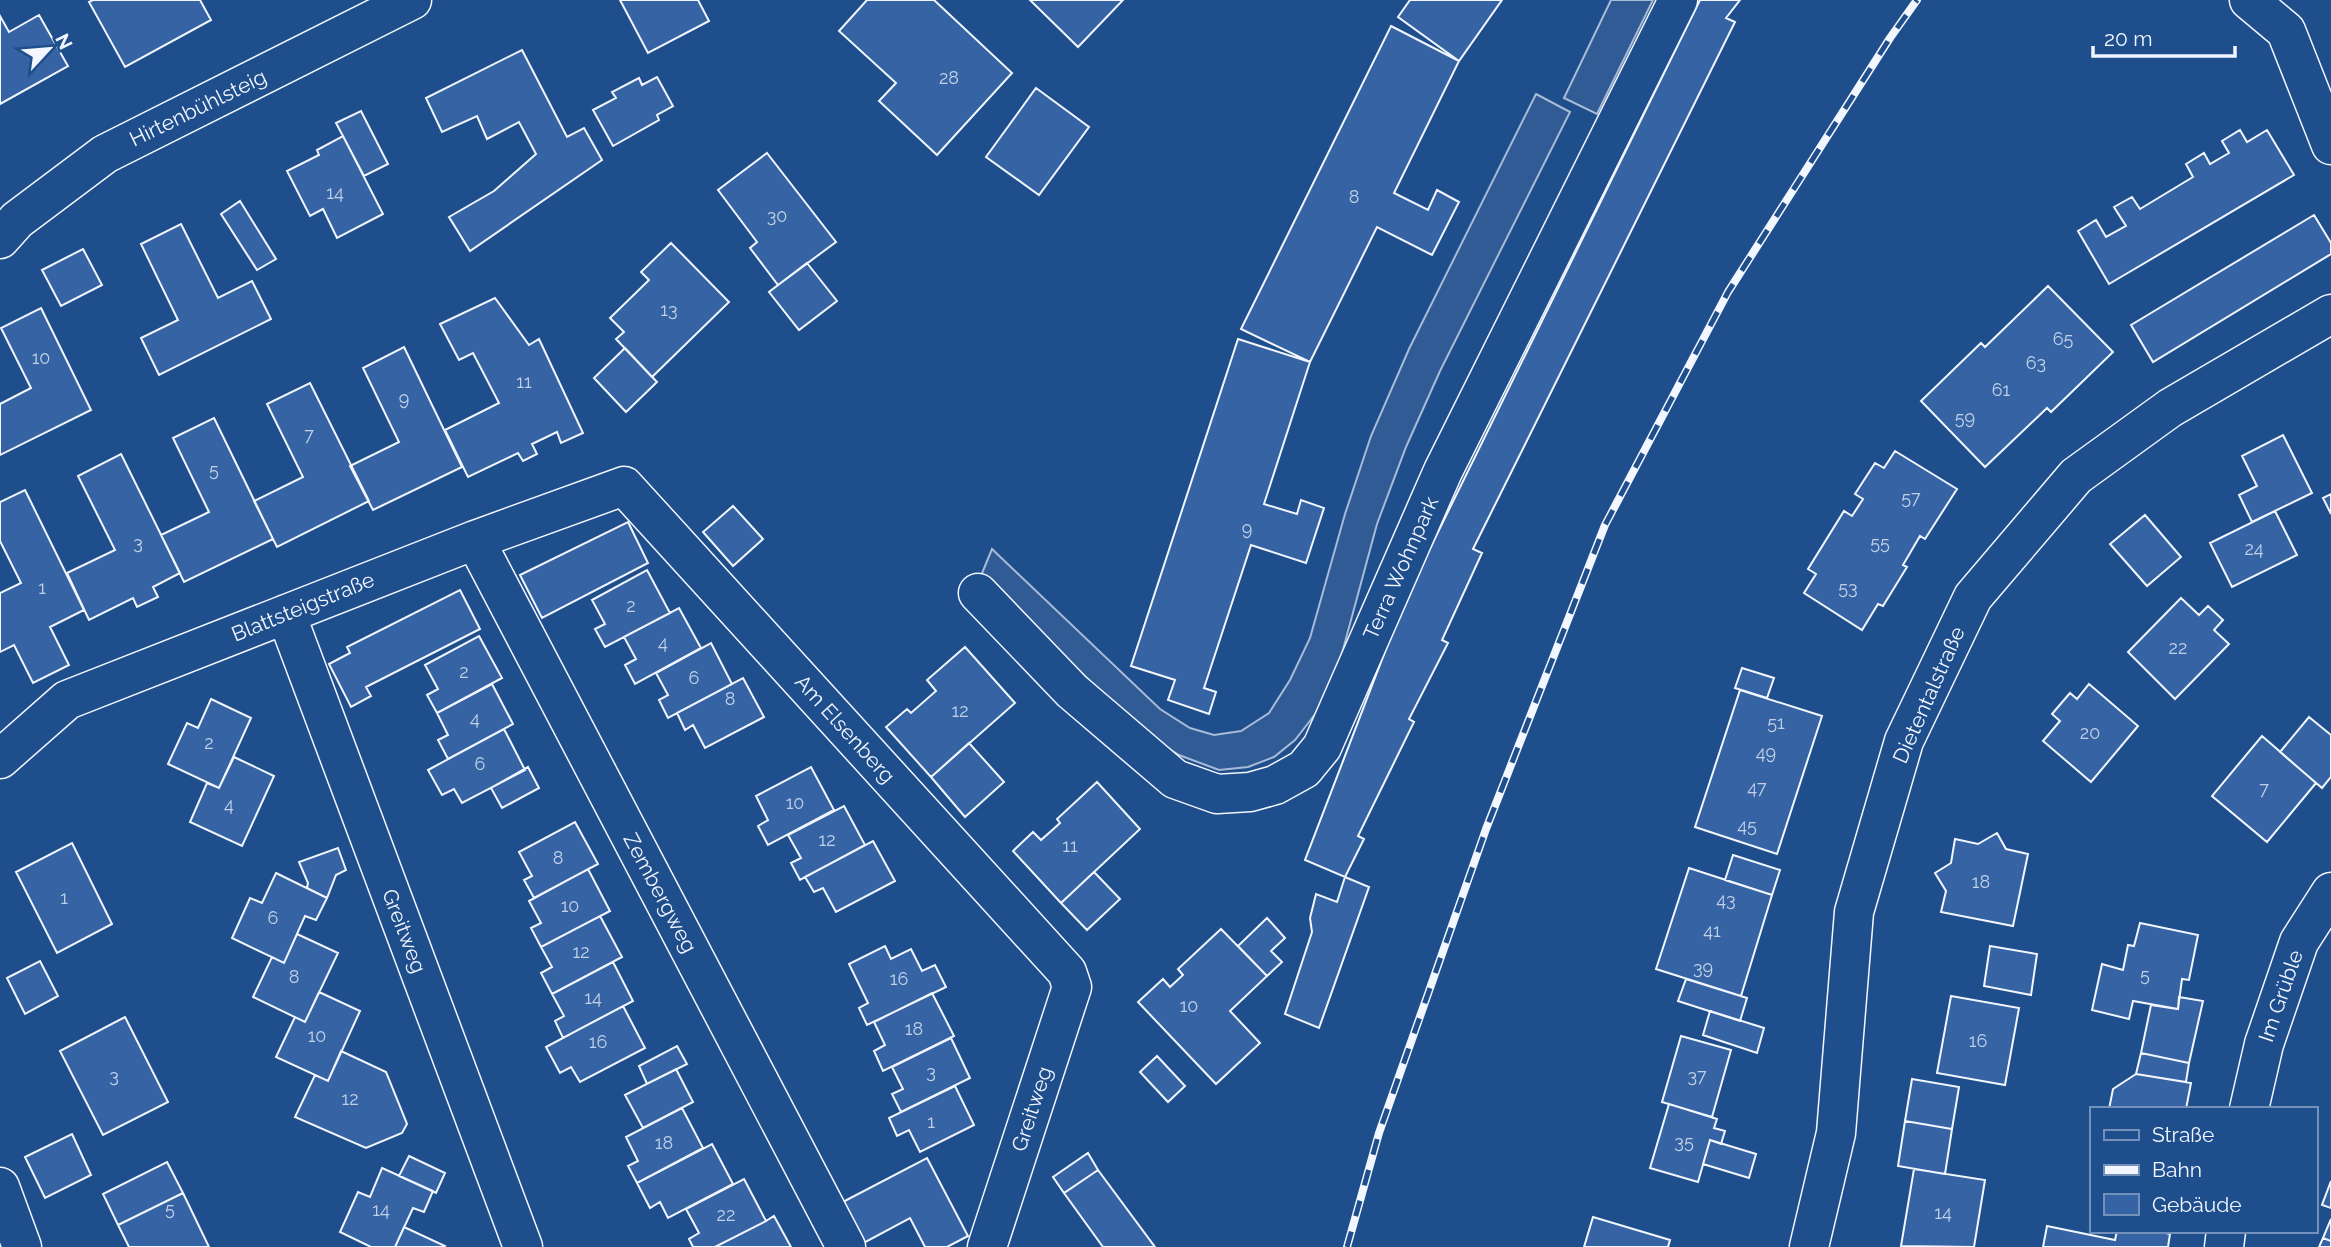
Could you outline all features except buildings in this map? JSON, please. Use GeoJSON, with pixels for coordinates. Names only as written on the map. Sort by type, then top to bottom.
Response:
{"type":"FeatureCollection","features":[{"type":"Feature","properties":{"kind":"street","name":"Hirtenbühlsteig"},"geometry":{"type":"LineString","coordinates":[[0,239],[17,220],[105,154],[412,0]]}},
{"type":"Feature","properties":{"kind":"street","name":"Terra Wohnpark"},"geometry":{"type":"LineString","coordinates":[[978,593],[1072,691],[1175,779],[1217,794],[1250,792],[1275,785],[1304,769],[1322,747],[1443,471],[1678,0]]}},
{"type":"Feature","properties":{"kind":"street"},"geometry":{"type":"LineString","coordinates":[[2249,0],[2286,31],[2331,145]]}},
{"type":"Feature","properties":{"kind":"street","name":"Dietentalstraße"},"geometry":{"type":"LineString","coordinates":[[1809,1247],[1836,1133],[1854,912],[1904,741],[1973,597],[2076,476],[2171,408],[2331,314]]}},
{"type":"Feature","properties":{"kind":"street","name":"Blattsteigstraße"},"geometry":{"type":"LineString","coordinates":[[0,759],[67,700],[475,540],[624,486]]}},
{"type":"Feature","properties":{"kind":"street","name":"Am Elsenberg"},"geometry":{"type":"LineString","coordinates":[[624,486],[1067,972]]}},
{"type":"Feature","properties":{"kind":"street","name":"Zembergweg"},"geometry":{"type":"LineString","coordinates":[[475,540],[846,1247]]}},
{"type":"Feature","properties":{"kind":"street","name":"Greitweg"},"geometry":{"type":"LineString","coordinates":[[286,614],[523,1247]]}},
{"type":"Feature","properties":{"kind":"street","name":"Im Grüble"},"geometry":{"type":"LineString","coordinates":[[2249,1107],[2264,1044],[2299,942],[2331,892]]}},
{"type":"Feature","properties":{"kind":"street","name":"Greitweg"},"geometry":{"type":"LineString","coordinates":[[987,1247],[1072,987],[1067,972]]}},
{"type":"Feature","properties":{"kind":"street"},"geometry":{"type":"LineString","coordinates":[[0,1187],[22,1247]]}},
{"type":"Feature","properties":{"kind":"shaded area"},"geometry":{"type":"Polygon","coordinates":[[[1611,0],[1653,0],[1597,114],[1564,98],[1611,0]]]}},
{"type":"Feature","properties":{"kind":"shaded area"},"geometry":{"type":"Polygon","coordinates":[[[1536,94],[1570,112],[1440,371],[1406,447],[1377,524],[1335,679],[1316,713],[1295,740],[1274,757],[1248,767],[1219,770],[1179,755],[1150,737],[980,578],[992,549],[1160,709],[1190,728],[1214,735],[1241,731],[1269,713],[1290,680],[1310,638],[1345,514],[1371,436],[1409,349],[1536,94]]]}},
{"type":"Feature","properties":{"kind":"railway"},"geometry":{"type":"LineString","coordinates":[[1347,1247],[1379,1133],[1486,829],[1605,525],[1728,292],[1917,0]]}}]}
